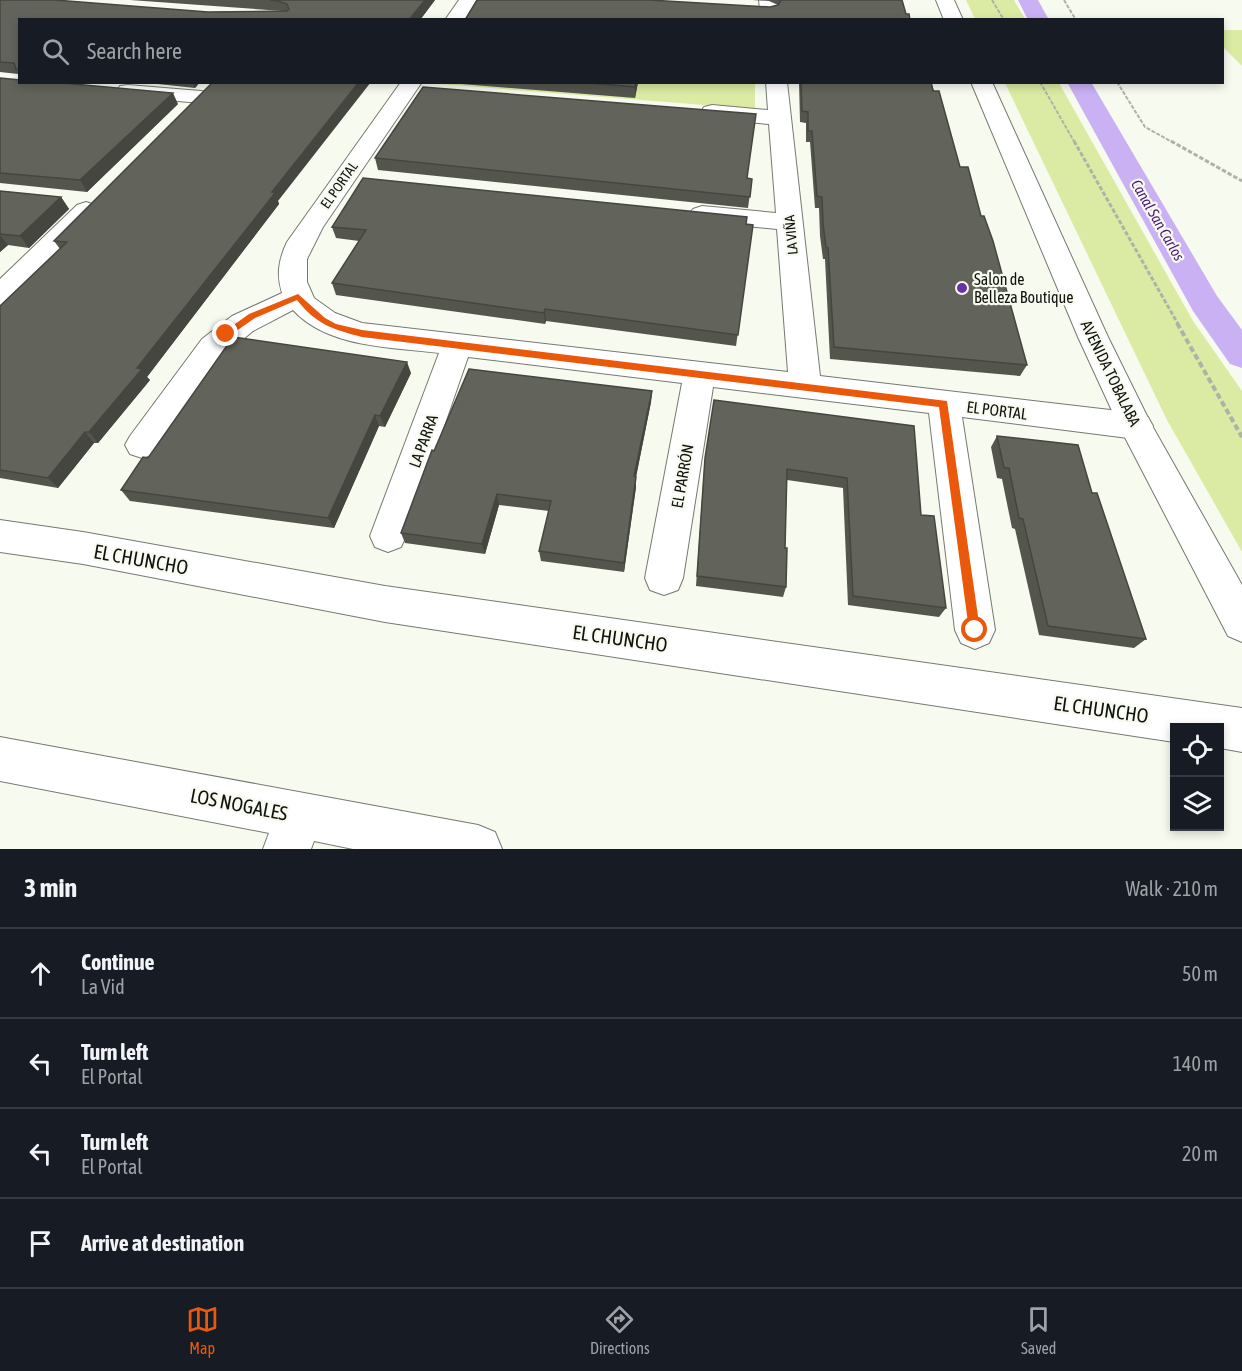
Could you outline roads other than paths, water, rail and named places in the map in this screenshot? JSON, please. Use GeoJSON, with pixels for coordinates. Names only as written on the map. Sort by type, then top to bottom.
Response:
{"type":"FeatureCollection","features":[{"type":"Feature","properties":{"kind":"street"},"geometry":{"type":"LineString","coordinates":[[455,18],[468,0]]}},
{"type":"Feature","properties":{"kind":"street"},"geometry":{"type":"LineString","coordinates":[[945,0],[953,18]]}},
{"type":"Feature","properties":{"kind":"street"},"geometry":{"type":"LineString","coordinates":[[746,8],[769,9]]}},
{"type":"Feature","properties":{"kind":"street","name":"LA VIÑA"},"geometry":{"type":"LineString","coordinates":[[776,84],[805,388]]}},
{"type":"Feature","properties":{"kind":"street","name":"AVENIDA TOBALABA"},"geometry":{"type":"LineString","coordinates":[[982,84],[1060,266],[1136,426],[1242,623]]}},
{"type":"Feature","properties":{"kind":"street","name":"EL PORTAL"},"geometry":{"type":"LineString","coordinates":[[417,87],[355,179],[303,238],[295,254],[292,269],[293,283],[298,297],[312,314],[334,326],[362,333],[457,345],[1136,426]]}},
{"type":"Feature","properties":{"kind":"street"},"geometry":{"type":"LineString","coordinates":[[110,89],[208,90]]}},
{"type":"Feature","properties":{"kind":"street"},"geometry":{"type":"LineString","coordinates":[[176,121],[208,90]]}},
{"type":"Feature","properties":{"kind":"street"},"geometry":{"type":"LineString","coordinates":[[686,110],[779,118]]}},
{"type":"Feature","properties":{"kind":"street"},"geometry":{"type":"LineString","coordinates":[[0,295],[99,198],[59,198]]}},
{"type":"Feature","properties":{"kind":"street"},"geometry":{"type":"LineString","coordinates":[[684,212],[789,222]]}},
{"type":"Feature","properties":{"kind":"street"},"geometry":{"type":"LineString","coordinates":[[142,445],[213,347],[226,334],[252,316],[298,297]]}},
{"type":"Feature","properties":{"kind":"street","name":"LA PARRA"},"geometry":{"type":"LineString","coordinates":[[388,536],[457,345]]}},
{"type":"Feature","properties":{"kind":"street","name":"EL PARRÓN"},"geometry":{"type":"LineString","coordinates":[[664,578],[699,375]]}},
{"type":"Feature","properties":{"kind":"street"},"geometry":{"type":"LineString","coordinates":[[944,404],[975,630]]}},
{"type":"Feature","properties":{"kind":"street","name":"EL CHUNCHO"},"geometry":{"type":"LineString","coordinates":[[0,536],[83,548],[386,604],[1242,729]]}},
{"type":"Feature","properties":{"kind":"street","name":"LOS NOGALES"},"geometry":{"type":"LineString","coordinates":[[0,759],[293,832],[478,849]]}},
{"type":"Feature","properties":{"kind":"waterway","name":"Canal San Carlos"},"geometry":{"type":"LineString","coordinates":[[1028,0],[1038,18]]}},
{"type":"Feature","properties":{"kind":"waterway","name":"Canal San Carlos"},"geometry":{"type":"LineString","coordinates":[[1080,84],[1205,303],[1242,355]]}},
{"type":"Feature","properties":{"kind":"place","name":"Salon de Belleza Boutique"},"geometry":{"type":"Point","coordinates":[962,288]}}]}
